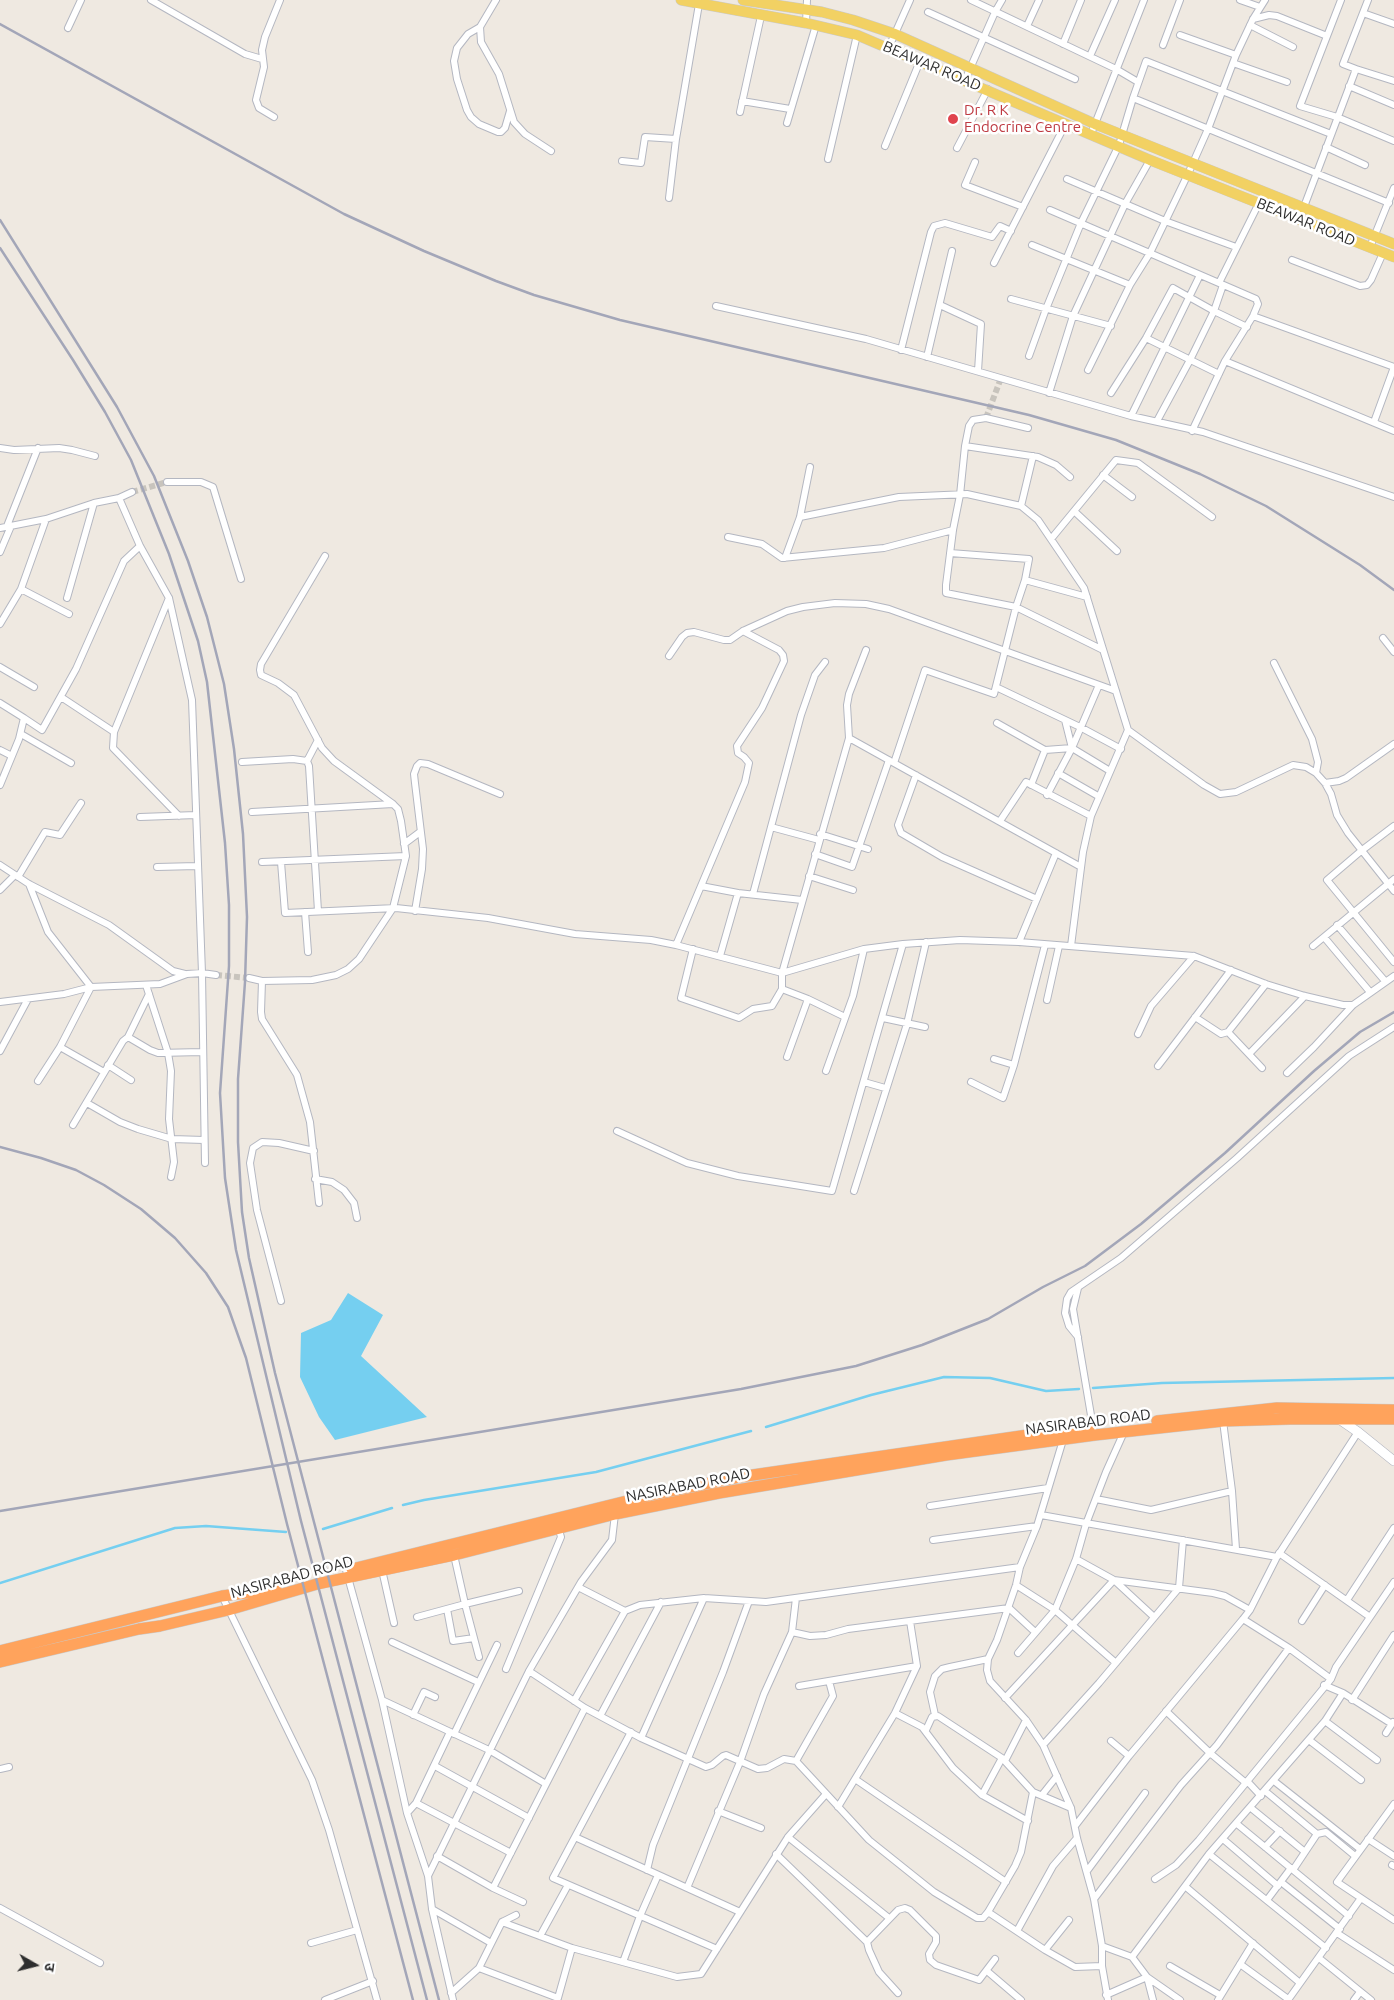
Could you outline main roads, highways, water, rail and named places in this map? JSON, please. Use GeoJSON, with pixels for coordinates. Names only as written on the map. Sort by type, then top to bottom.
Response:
{"type":"FeatureCollection","features":[{"type":"Feature","properties":{"kind":"highway","name":"NASIRABAD ROAD"},"geometry":{"type":"LineString","coordinates":[[0,1651],[222,1596],[276,1589],[348,1573],[655,1494],[730,1479],[1028,1435],[1094,1431],[1239,1411],[1277,1408],[1394,1410]]}},
{"type":"Feature","properties":{"kind":"highway","name":"NASIRABAD ROAD"},"geometry":{"type":"LineString","coordinates":[[0,1662],[139,1628],[160,1626],[228,1610],[348,1573],[382,1570],[454,1555],[559,1530],[615,1514],[719,1493],[916,1460],[1063,1440],[1094,1431],[1124,1432],[1224,1421],[1338,1418],[1394,1419]]}},
{"type":"Feature","properties":{"kind":"highway"},"geometry":{"type":"LineString","coordinates":[[159,1613],[160,1626]]}},
{"type":"Feature","properties":{"kind":"main road","name":"BEAWAR ROAD"},"geometry":{"type":"LineString","coordinates":[[681,0],[811,24],[857,35],[1066,123],[1122,135],[1394,244]]}},
{"type":"Feature","properties":{"kind":"main road","name":"BEAWAR ROAD"},"geometry":{"type":"LineString","coordinates":[[743,0],[806,5],[895,34],[970,67],[1150,160],[1394,257]]}},
{"type":"Feature","properties":{"kind":"water"},"geometry":{"type":"Polygon","coordinates":[[[348,1293],[383,1315],[361,1356],[427,1417],[335,1440],[319,1417],[300,1377],[301,1333],[331,1320],[348,1293]]]}},
{"type":"Feature","properties":{"kind":"waterway"},"geometry":{"type":"LineString","coordinates":[[766,1427],[871,1395],[944,1377],[990,1378],[1046,1391],[1079,1389]]}},
{"type":"Feature","properties":{"kind":"waterway"},"geometry":{"type":"LineString","coordinates":[[1093,1388],[1162,1383],[1394,1378]]}},
{"type":"Feature","properties":{"kind":"waterway"},"geometry":{"type":"LineString","coordinates":[[403,1505],[596,1472],[751,1431]]}},
{"type":"Feature","properties":{"kind":"waterway"},"geometry":{"type":"LineString","coordinates":[[323,1529],[392,1508]]}},
{"type":"Feature","properties":{"kind":"waterway"},"geometry":{"type":"LineString","coordinates":[[0,1583],[175,1528],[206,1526],[286,1532]]}},
{"type":"Feature","properties":{"kind":"tunnel"},"geometry":{"type":"LineString","coordinates":[[986,418],[1001,378]]}},
{"type":"Feature","properties":{"kind":"tunnel"},"geometry":{"type":"LineString","coordinates":[[132,492],[167,482]]}},
{"type":"Feature","properties":{"kind":"tunnel"},"geometry":{"type":"LineString","coordinates":[[216,975],[249,978]]}},
{"type":"Feature","properties":{"kind":"railway"},"geometry":{"type":"LineString","coordinates":[[0,24],[344,214],[424,251],[496,281],[534,295],[620,320],[1029,415],[1116,440],[1200,474],[1266,506],[1360,565],[1394,590]]}},
{"type":"Feature","properties":{"kind":"railway"},"geometry":{"type":"LineString","coordinates":[[0,220],[117,407],[154,476],[188,561],[207,617],[224,684],[234,749],[243,834],[247,917],[245,982],[238,1079],[238,1142],[242,1212],[249,1258],[275,1373],[439,2000]]}},
{"type":"Feature","properties":{"kind":"railway"},"geometry":{"type":"LineString","coordinates":[[0,248],[73,360],[105,412],[131,460],[169,554],[198,641],[207,682],[225,843],[229,905],[229,966],[220,1093],[225,1178],[236,1250],[301,1521],[427,2000]]}},
{"type":"Feature","properties":{"kind":"railway"},"geometry":{"type":"LineString","coordinates":[[0,1511],[741,1389],[856,1366],[922,1345],[988,1319],[1043,1287],[1085,1266],[1141,1224],[1225,1153],[1314,1071],[1360,1032],[1394,1012]]}},
{"type":"Feature","properties":{"kind":"railway"},"geometry":{"type":"LineString","coordinates":[[0,1147],[76,1170],[104,1185],[141,1209],[175,1238],[206,1273],[228,1307],[246,1358],[287,1524],[413,2000]]}},
{"type":"Feature","properties":{"kind":"place","name":"Dr. R K Endocrine Centre"},"geometry":{"type":"Point","coordinates":[953,119]}}]}
